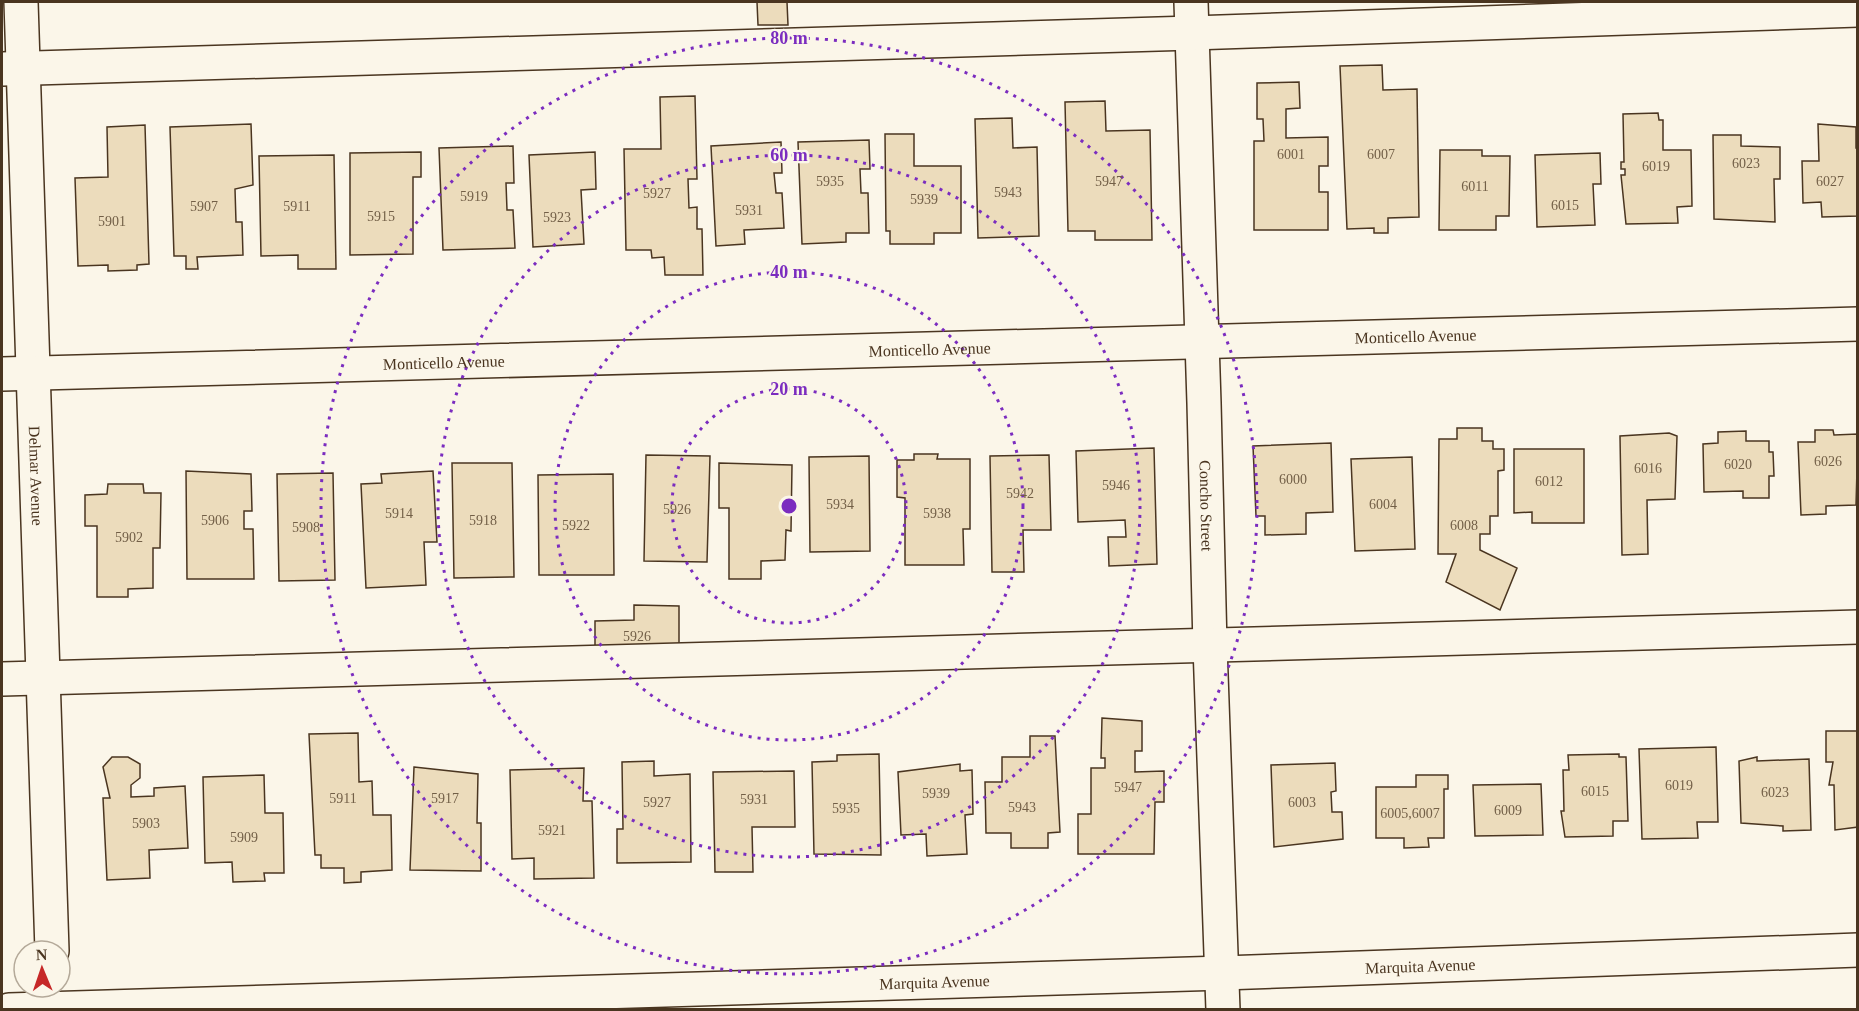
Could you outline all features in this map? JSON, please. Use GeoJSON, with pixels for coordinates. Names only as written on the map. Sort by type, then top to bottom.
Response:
{"type":"FeatureCollection","features":[{"type":"Feature","properties":{"kind":"street","name":"Delmar Avenue"},"geometry":{"type":"LineString","coordinates":[[21,2],[12,69],[34,374],[52,939]]}},
{"type":"Feature","properties":{"kind":"street"},"geometry":{"type":"LineString","coordinates":[[12,69],[1192,17],[1857,10]]}},
{"type":"Feature","properties":{"kind":"street","name":"Concho Street"},"geometry":{"type":"LineString","coordinates":[[1192,17],[1223,1010]]}},
{"type":"Feature","properties":{"kind":"street","name":"Monticello Avenue"},"geometry":{"type":"LineString","coordinates":[[2,374],[1857,324]]}},
{"type":"Feature","properties":{"kind":"street"},"geometry":{"type":"LineString","coordinates":[[2,679],[1857,627]]}},
{"type":"Feature","properties":{"kind":"street","name":"Marquita Avenue"},"geometry":{"type":"LineString","coordinates":[[9,1010],[53,1002],[1222,973],[1857,950]]}},
{"type":"Feature","properties":{"kind":"building"},"geometry":{"type":"Polygon","coordinates":[[[757,2],[787,2],[788,25],[758,25],[757,2]]]}},
{"type":"Feature","properties":{"kind":"building"},"geometry":{"type":"Polygon","coordinates":[[[1382,65],[1383,90],[1417,89],[1419,217],[1388,218],[1388,233],[1374,233],[1374,228],[1347,229],[1340,66],[1382,65]]]}},
{"type":"Feature","properties":{"kind":"building"},"geometry":{"type":"Polygon","coordinates":[[[1299,82],[1300,108],[1286,109],[1286,138],[1328,137],[1328,166],[1319,166],[1319,192],[1328,192],[1328,230],[1254,230],[1254,141],[1264,141],[1263,119],[1257,119],[1257,83],[1299,82]]]}},
{"type":"Feature","properties":{"kind":"building"},"geometry":{"type":"Polygon","coordinates":[[[695,96],[697,179],[688,179],[689,208],[697,207],[697,229],[702,229],[703,275],[665,275],[664,257],[652,258],[651,250],[626,250],[624,149],[661,149],[660,97],[695,96]]]}},
{"type":"Feature","properties":{"kind":"building"},"geometry":{"type":"Polygon","coordinates":[[[1105,101],[1106,131],[1150,130],[1152,240],[1095,240],[1095,231],[1068,231],[1065,102],[1105,101]]]}},
{"type":"Feature","properties":{"kind":"building"},"geometry":{"type":"Polygon","coordinates":[[[1658,113],[1659,120],[1663,120],[1663,150],[1691,150],[1692,206],[1677,207],[1678,223],[1626,224],[1621,175],[1625,175],[1625,169],[1621,169],[1621,162],[1624,162],[1623,114],[1658,113]]]}},
{"type":"Feature","properties":{"kind":"building"},"geometry":{"type":"Polygon","coordinates":[[[1012,118],[1013,148],[1037,147],[1039,236],[978,238],[975,119],[1012,118]]]}},
{"type":"Feature","properties":{"kind":"building"},"geometry":{"type":"Polygon","coordinates":[[[251,124],[253,185],[235,189],[236,222],[242,222],[243,255],[197,257],[198,269],[186,269],[186,256],[174,256],[170,127],[251,124]]]}},
{"type":"Feature","properties":{"kind":"building"},"geometry":{"type":"Polygon","coordinates":[[[1818,124],[1856,127],[1858,216],[1822,217],[1821,202],[1803,203],[1802,161],[1819,161],[1818,124]]]}},
{"type":"Feature","properties":{"kind":"building"},"geometry":{"type":"Polygon","coordinates":[[[145,125],[149,264],[137,265],[137,270],[108,271],[108,265],[78,266],[75,178],[108,177],[107,127],[145,125]]]}},
{"type":"Feature","properties":{"kind":"building"},"geometry":{"type":"Polygon","coordinates":[[[885,134],[914,134],[914,166],[961,166],[961,233],[934,233],[934,244],[890,244],[890,231],[886,231],[885,134]]]}},
{"type":"Feature","properties":{"kind":"building"},"geometry":{"type":"Polygon","coordinates":[[[1713,135],[1741,135],[1741,146],[1780,147],[1780,179],[1774,179],[1775,222],[1714,219],[1713,135]]]}},
{"type":"Feature","properties":{"kind":"building"},"geometry":{"type":"Polygon","coordinates":[[[869,140],[870,169],[860,169],[861,193],[868,193],[869,233],[846,233],[846,242],[802,244],[798,142],[869,140]]]}},
{"type":"Feature","properties":{"kind":"building"},"geometry":{"type":"Polygon","coordinates":[[[781,142],[782,173],[774,173],[776,193],[782,193],[784,228],[744,230],[745,244],[716,246],[711,146],[781,142]]]}},
{"type":"Feature","properties":{"kind":"building"},"geometry":{"type":"Polygon","coordinates":[[[513,146],[514,183],[506,183],[507,210],[513,210],[515,248],[443,250],[439,148],[513,146]]]}},
{"type":"Feature","properties":{"kind":"building"},"geometry":{"type":"Polygon","coordinates":[[[1440,150],[1482,150],[1482,156],[1510,156],[1509,216],[1496,216],[1496,230],[1439,230],[1440,150]]]}},
{"type":"Feature","properties":{"kind":"building"},"geometry":{"type":"Polygon","coordinates":[[[421,152],[421,177],[413,177],[413,254],[350,255],[350,153],[421,152]]]}},
{"type":"Feature","properties":{"kind":"building"},"geometry":{"type":"Polygon","coordinates":[[[595,152],[596,189],[581,190],[584,244],[533,247],[529,155],[595,152]]]}},
{"type":"Feature","properties":{"kind":"building"},"geometry":{"type":"Polygon","coordinates":[[[1600,153],[1601,184],[1593,184],[1595,225],[1537,227],[1535,155],[1600,153]]]}},
{"type":"Feature","properties":{"kind":"building"},"geometry":{"type":"Polygon","coordinates":[[[334,155],[336,269],[298,269],[298,255],[261,256],[259,156],[334,155]]]}},
{"type":"Feature","properties":{"kind":"building"},"geometry":{"type":"Polygon","coordinates":[[[1457,428],[1482,428],[1482,441],[1493,441],[1493,449],[1504,449],[1504,470],[1498,471],[1498,516],[1490,516],[1490,534],[1480,534],[1480,550],[1517,568],[1500,610],[1446,582],[1456,554],[1438,554],[1439,439],[1457,439],[1457,428]]]}},
{"type":"Feature","properties":{"kind":"building"},"geometry":{"type":"Polygon","coordinates":[[[1815,430],[1833,430],[1834,435],[1858,434],[1856,505],[1826,506],[1826,514],[1801,515],[1798,442],[1815,442],[1815,430]]]}},
{"type":"Feature","properties":{"kind":"building"},"geometry":{"type":"Polygon","coordinates":[[[1746,431],[1746,441],[1769,441],[1769,452],[1773,452],[1774,476],[1769,476],[1769,498],[1743,498],[1743,491],[1704,492],[1703,444],[1718,443],[1718,432],[1746,431]]]}},
{"type":"Feature","properties":{"kind":"building"},"geometry":{"type":"Polygon","coordinates":[[[1669,433],[1677,436],[1675,499],[1647,500],[1648,554],[1622,555],[1620,436],[1669,433]]]}},
{"type":"Feature","properties":{"kind":"building"},"geometry":{"type":"Polygon","coordinates":[[[1331,443],[1333,512],[1306,513],[1306,534],[1265,535],[1265,516],[1256,516],[1253,446],[1331,443]]]}},
{"type":"Feature","properties":{"kind":"building"},"geometry":{"type":"Polygon","coordinates":[[[1154,448],[1157,564],[1109,566],[1108,537],[1126,537],[1125,520],[1078,522],[1076,451],[1154,448]]]}},
{"type":"Feature","properties":{"kind":"building"},"geometry":{"type":"Polygon","coordinates":[[[1514,449],[1584,449],[1584,523],[1532,523],[1532,512],[1514,513],[1514,449]]]}},
{"type":"Feature","properties":{"kind":"building"},"geometry":{"type":"Polygon","coordinates":[[[914,454],[938,454],[937,459],[970,459],[970,529],[963,529],[964,565],[905,565],[905,498],[897,497],[897,460],[914,460],[914,454]]]}},
{"type":"Feature","properties":{"kind":"building"},"geometry":{"type":"Polygon","coordinates":[[[646,455],[710,456],[707,562],[644,561],[646,455]]]}},
{"type":"Feature","properties":{"kind":"building"},"geometry":{"type":"Polygon","coordinates":[[[1049,455],[1051,530],[1023,530],[1024,572],[992,572],[990,456],[1049,455]]]}},
{"type":"Feature","properties":{"kind":"building"},"geometry":{"type":"Polygon","coordinates":[[[869,456],[870,551],[810,552],[809,457],[869,456]]]}},
{"type":"Feature","properties":{"kind":"building"},"geometry":{"type":"Polygon","coordinates":[[[1412,457],[1415,549],[1355,551],[1351,459],[1412,457]]]}},
{"type":"Feature","properties":{"kind":"building"},"geometry":{"type":"Polygon","coordinates":[[[452,463],[512,463],[514,577],[454,578],[452,463]]]}},
{"type":"Feature","properties":{"kind":"building"},"geometry":{"type":"Polygon","coordinates":[[[719,463],[792,465],[791,531],[786,530],[785,560],[761,561],[761,579],[729,579],[729,508],[719,508],[719,463]]]}},
{"type":"Feature","properties":{"kind":"building"},"geometry":{"type":"Polygon","coordinates":[[[186,471],[251,474],[252,511],[244,511],[244,529],[253,529],[254,579],[187,579],[186,471]]]}},
{"type":"Feature","properties":{"kind":"building"},"geometry":{"type":"Polygon","coordinates":[[[433,471],[437,542],[424,542],[426,585],[366,588],[361,484],[382,483],[381,474],[433,471]]]}},
{"type":"Feature","properties":{"kind":"building"},"geometry":{"type":"Polygon","coordinates":[[[333,473],[335,580],[279,581],[277,474],[333,473]]]}},
{"type":"Feature","properties":{"kind":"building"},"geometry":{"type":"Polygon","coordinates":[[[613,474],[614,575],[539,575],[538,475],[613,474]]]}},
{"type":"Feature","properties":{"kind":"building"},"geometry":{"type":"Polygon","coordinates":[[[108,484],[143,484],[144,493],[161,493],[160,548],[153,548],[153,588],[128,589],[128,597],[97,597],[97,526],[85,526],[85,495],[107,494],[108,484]]]}},
{"type":"Feature","properties":{"kind":"building"},"geometry":{"type":"Polygon","coordinates":[[[634,605],[679,606],[679,652],[595,653],[595,621],[634,620],[634,605]]]}},
{"type":"Feature","properties":{"kind":"building"},"geometry":{"type":"Polygon","coordinates":[[[1102,718],[1142,721],[1142,751],[1135,751],[1135,772],[1164,771],[1164,802],[1155,802],[1154,854],[1078,854],[1078,814],[1091,814],[1091,768],[1105,768],[1105,758],[1101,758],[1102,718]]]}},
{"type":"Feature","properties":{"kind":"building"},"geometry":{"type":"Polygon","coordinates":[[[1826,731],[1858,731],[1858,827],[1835,830],[1834,785],[1829,785],[1833,762],[1826,762],[1826,731]]]}},
{"type":"Feature","properties":{"kind":"building"},"geometry":{"type":"Polygon","coordinates":[[[358,733],[359,782],[372,781],[373,815],[391,815],[392,870],[361,872],[361,882],[344,883],[344,868],[321,868],[321,855],[315,855],[309,734],[358,733]]]}},
{"type":"Feature","properties":{"kind":"building"},"geometry":{"type":"Polygon","coordinates":[[[1030,736],[1055,736],[1060,832],[1048,833],[1048,848],[1011,848],[1011,833],[986,833],[985,782],[1002,782],[1002,757],[1030,757],[1030,736]]]}},
{"type":"Feature","properties":{"kind":"building"},"geometry":{"type":"Polygon","coordinates":[[[1716,747],[1718,822],[1697,822],[1698,838],[1642,839],[1639,749],[1716,747]]]}},
{"type":"Feature","properties":{"kind":"building"},"geometry":{"type":"Polygon","coordinates":[[[879,754],[881,855],[814,854],[812,762],[837,761],[837,755],[879,754]]]}},
{"type":"Feature","properties":{"kind":"building"},"geometry":{"type":"Polygon","coordinates":[[[1619,754],[1619,757],[1626,757],[1628,821],[1613,821],[1613,836],[1565,837],[1561,811],[1564,811],[1563,770],[1569,770],[1568,755],[1619,754]]]}},
{"type":"Feature","properties":{"kind":"building"},"geometry":{"type":"Polygon","coordinates":[[[112,757],[128,757],[140,764],[140,778],[131,785],[131,797],[154,796],[154,788],[185,786],[188,848],[149,850],[150,878],[107,880],[103,798],[110,798],[103,767],[112,757]]]}},
{"type":"Feature","properties":{"kind":"building"},"geometry":{"type":"Polygon","coordinates":[[[1757,757],[1757,761],[1809,759],[1811,830],[1783,831],[1783,826],[1741,823],[1739,761],[1757,757]]]}},
{"type":"Feature","properties":{"kind":"building"},"geometry":{"type":"Polygon","coordinates":[[[654,761],[654,776],[690,774],[691,862],[617,863],[617,829],[623,829],[622,762],[654,761]]]}},
{"type":"Feature","properties":{"kind":"building"},"geometry":{"type":"Polygon","coordinates":[[[1335,763],[1336,791],[1331,792],[1332,812],[1342,812],[1343,839],[1274,847],[1271,765],[1335,763]]]}},
{"type":"Feature","properties":{"kind":"building"},"geometry":{"type":"Polygon","coordinates":[[[960,764],[960,771],[972,770],[973,814],[965,815],[967,854],[927,856],[926,834],[901,835],[898,772],[960,764]]]}},
{"type":"Feature","properties":{"kind":"building"},"geometry":{"type":"Polygon","coordinates":[[[414,767],[478,774],[477,823],[481,823],[481,871],[410,870],[414,767]]]}},
{"type":"Feature","properties":{"kind":"building"},"geometry":{"type":"Polygon","coordinates":[[[584,768],[583,801],[592,801],[594,878],[534,879],[534,858],[512,859],[510,770],[584,768]]]}},
{"type":"Feature","properties":{"kind":"building"},"geometry":{"type":"Polygon","coordinates":[[[794,771],[795,827],[752,827],[753,872],[715,872],[713,772],[794,771]]]}},
{"type":"Feature","properties":{"kind":"building"},"geometry":{"type":"Polygon","coordinates":[[[264,775],[265,813],[283,813],[284,873],[264,873],[265,881],[233,882],[232,862],[205,863],[203,777],[264,775]]]}},
{"type":"Feature","properties":{"kind":"building"},"geometry":{"type":"Polygon","coordinates":[[[1416,775],[1448,775],[1448,789],[1444,789],[1444,838],[1428,838],[1429,847],[1404,848],[1404,838],[1376,838],[1376,787],[1416,787],[1416,775]]]}},
{"type":"Feature","properties":{"kind":"building"},"geometry":{"type":"Polygon","coordinates":[[[1541,784],[1543,835],[1475,836],[1473,785],[1541,784]]]}}]}
